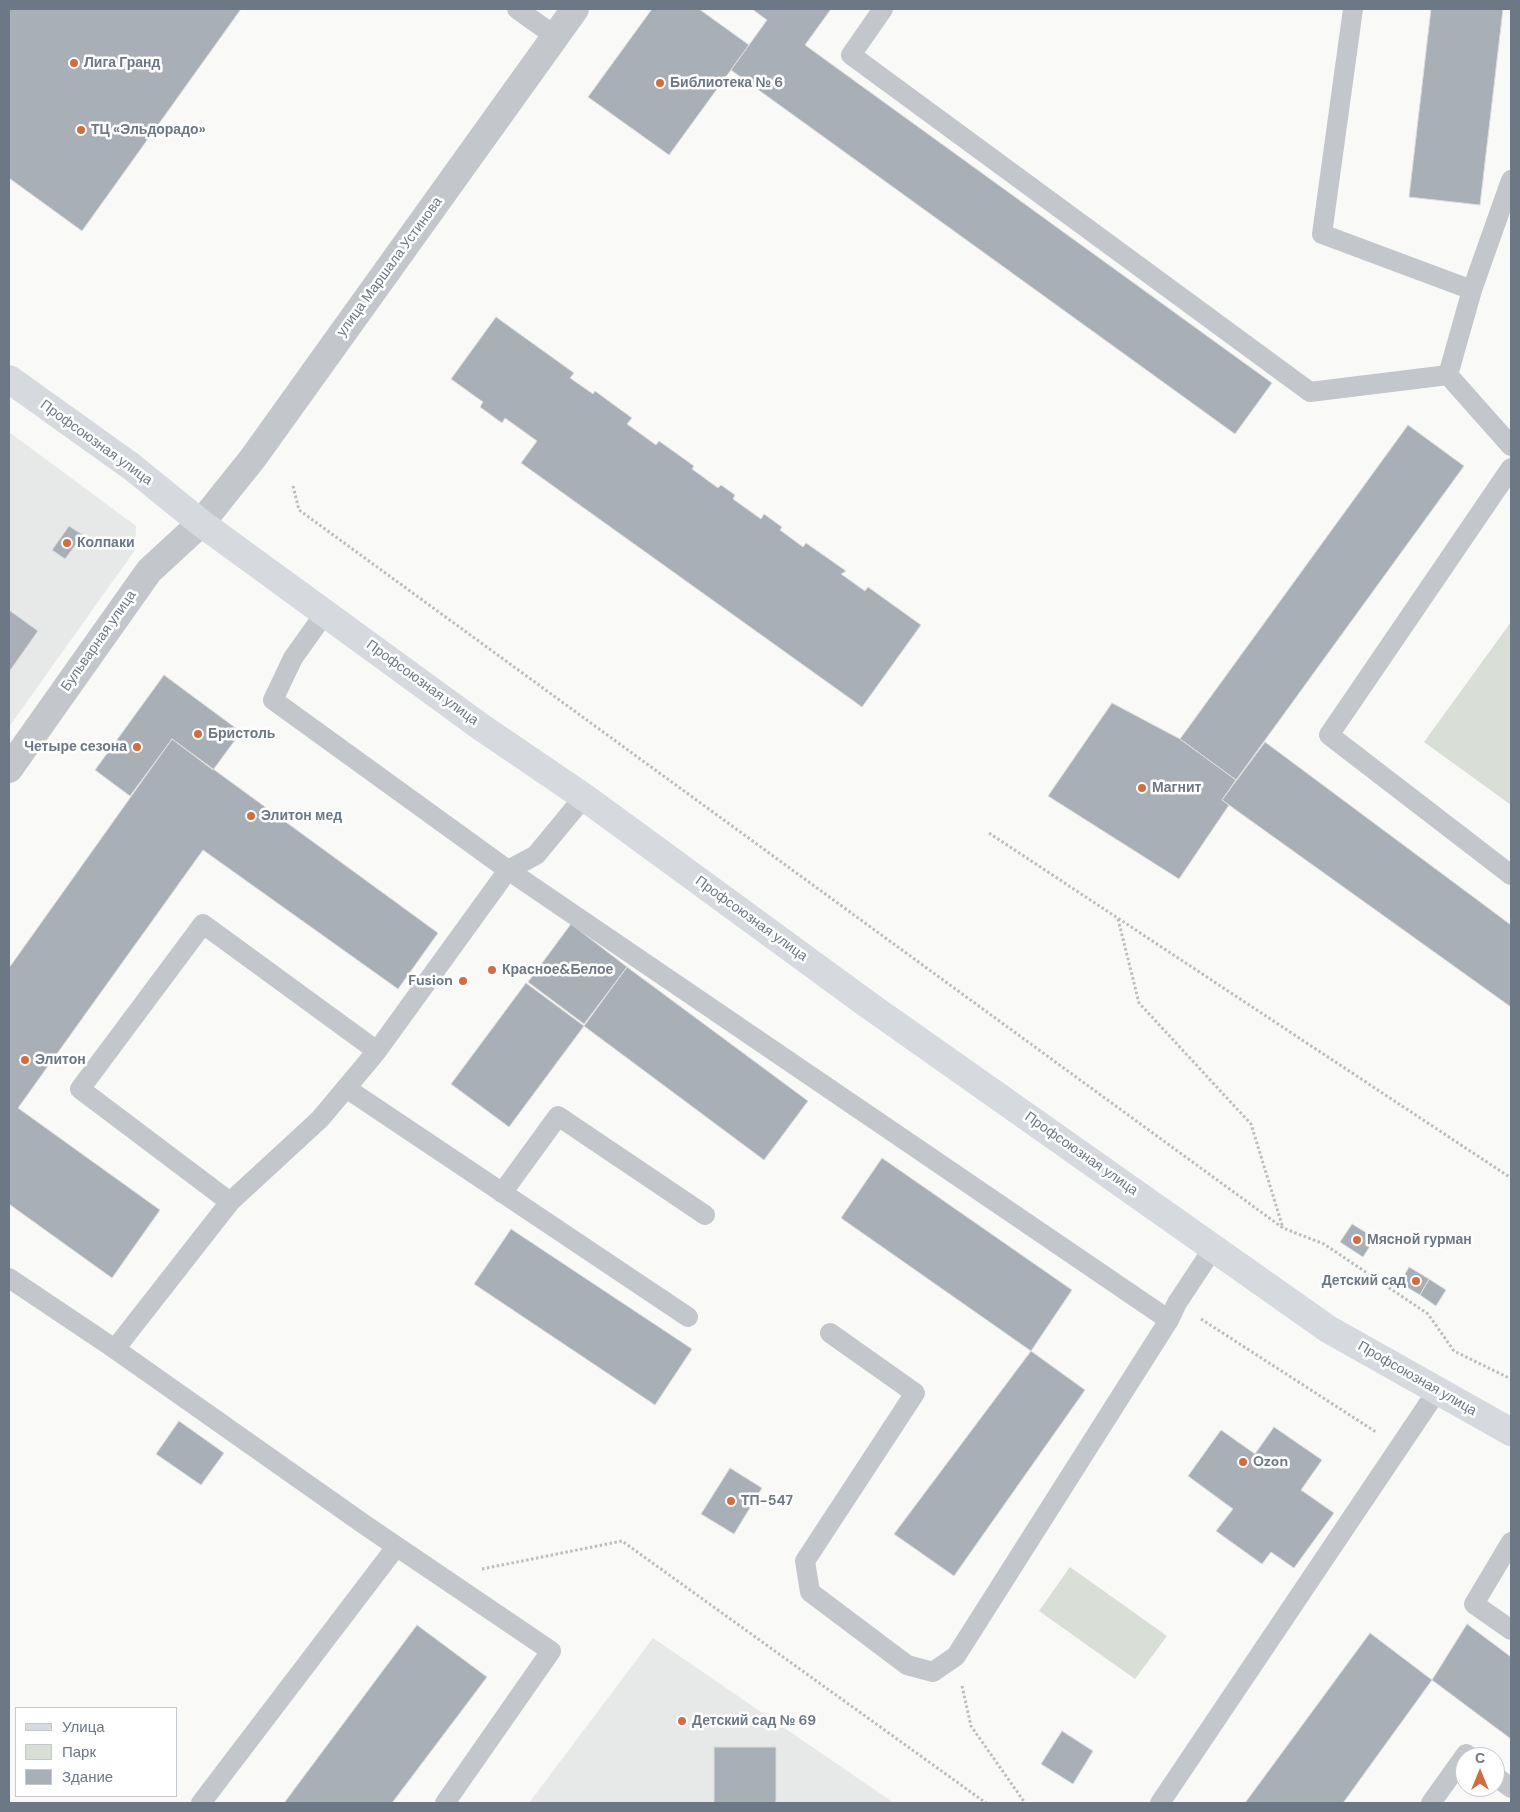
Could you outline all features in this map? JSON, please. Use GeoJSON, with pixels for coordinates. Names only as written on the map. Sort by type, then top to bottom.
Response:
{"type":"FeatureCollection","features":[{"type":"Feature","properties":{"kind":"main road","name":"Профсоюзная улица"},"geometry":{"type":"LineString","coordinates":[[9,379],[132,467],[201,523],[481,727],[584,797],[867,1004],[1328,1329],[1511,1432]]}},
{"type":"Feature","properties":{"kind":"street","name":"улица Маршала Устинова"},"geometry":{"type":"LineString","coordinates":[[201,523],[253,458],[575,9]]}},
{"type":"Feature","properties":{"kind":"street","name":"Бульварная улица"},"geometry":{"type":"LineString","coordinates":[[9,769],[149,571],[201,523]]}},
{"type":"Feature","properties":{"kind":"lane"},"geometry":{"type":"LineString","coordinates":[[517,9],[555,36]]}},
{"type":"Feature","properties":{"kind":"lane"},"geometry":{"type":"LineString","coordinates":[[883,9],[851,56],[1310,392],[1448,375]]}},
{"type":"Feature","properties":{"kind":"lane"},"geometry":{"type":"LineString","coordinates":[[1353,9],[1322,234],[1472,290]]}},
{"type":"Feature","properties":{"kind":"lane"},"geometry":{"type":"LineString","coordinates":[[1448,375],[1472,290],[1511,180]]}},
{"type":"Feature","properties":{"kind":"lane"},"geometry":{"type":"LineString","coordinates":[[1448,375],[1511,446]]}},
{"type":"Feature","properties":{"kind":"lane"},"geometry":{"type":"LineString","coordinates":[[1511,468],[1330,735],[1511,875]]}},
{"type":"Feature","properties":{"kind":"lane"},"geometry":{"type":"LineString","coordinates":[[325,613],[293,658],[273,700],[508,870],[1169,1320]]}},
{"type":"Feature","properties":{"kind":"lane"},"geometry":{"type":"LineString","coordinates":[[115,1350],[230,1202],[320,1118],[377,1051],[508,870],[536,855],[584,797]]}},
{"type":"Feature","properties":{"kind":"lane"},"geometry":{"type":"LineString","coordinates":[[230,1202],[80,1090],[203,924],[377,1051]]}},
{"type":"Feature","properties":{"kind":"lane"},"geometry":{"type":"LineString","coordinates":[[346,1088],[688,1317]]}},
{"type":"Feature","properties":{"kind":"lane"},"geometry":{"type":"LineString","coordinates":[[502,1193],[558,1116],[705,1215]]}},
{"type":"Feature","properties":{"kind":"lane"},"geometry":{"type":"LineString","coordinates":[[830,1333],[916,1393],[805,1561],[810,1592],[907,1665],[933,1672],[956,1656],[1214,1247]]}},
{"type":"Feature","properties":{"kind":"lane"},"geometry":{"type":"LineString","coordinates":[[9,1278],[551,1651],[445,1803]]}},
{"type":"Feature","properties":{"kind":"lane"},"geometry":{"type":"LineString","coordinates":[[1160,1803],[1437,1391]]}},
{"type":"Feature","properties":{"kind":"lane"},"geometry":{"type":"LineString","coordinates":[[1511,1542],[1474,1604],[1511,1630]]}},
{"type":"Feature","properties":{"kind":"lane"},"geometry":{"type":"LineString","coordinates":[[201,1803],[396,1546]]}},
{"type":"Feature","properties":{"kind":"lane"},"geometry":{"type":"LineString","coordinates":[[1431,1803],[1455,1769]]}},
{"type":"Feature","properties":{"kind":"path"},"geometry":{"type":"LineString","coordinates":[[293,486],[300,510],[1283,1228],[1324,1244],[1428,1314],[1454,1351],[1511,1379]]}},
{"type":"Feature","properties":{"kind":"path"},"geometry":{"type":"LineString","coordinates":[[989,833],[1511,1178]]}},
{"type":"Feature","properties":{"kind":"path"},"geometry":{"type":"LineString","coordinates":[[1118,918],[1139,1003],[1251,1124],[1283,1228]]}},
{"type":"Feature","properties":{"kind":"path"},"geometry":{"type":"LineString","coordinates":[[441,1577],[622,1541],[986,1803]]}},
{"type":"Feature","properties":{"kind":"path"},"geometry":{"type":"LineString","coordinates":[[956,1656],[971,1726],[1025,1803]]}},
{"type":"Feature","properties":{"kind":"shaded area"},"geometry":{"type":"Polygon","coordinates":[[[9,432],[136,526],[135,550],[9,727],[9,432]]]}},
{"type":"Feature","properties":{"kind":"shaded area","name":"Детский сад № 69"},"geometry":{"type":"Polygon","coordinates":[[[653,1638],[894,1803],[529,1803],[653,1638]]]}},
{"type":"Feature","properties":{"kind":"green space"},"geometry":{"type":"Polygon","coordinates":[[[1511,622],[1511,805],[1424,742],[1511,622]]]}},
{"type":"Feature","properties":{"kind":"green space"},"geometry":{"type":"Polygon","coordinates":[[[1070,1567],[1167,1636],[1135,1679],[1039,1611],[1070,1567]]]}},
{"type":"Feature","properties":{"kind":"building","name":"ТЦ «Эльдорадо»"},"geometry":{"type":"Polygon","coordinates":[[[9,9],[241,9],[82,231],[9,178],[9,9]]]}},
{"type":"Feature","properties":{"kind":"building","name":"Библиотека № 6"},"geometry":{"type":"Polygon","coordinates":[[[652,9],[699,9],[749,45],[669,155],[588,97],[652,9]]]}},
{"type":"Feature","properties":{"kind":"building"},"geometry":{"type":"Polygon","coordinates":[[[752,9],[831,9],[805,45],[1272,383],[1235,434],[731,70],[767,20],[752,9]]]}},
{"type":"Feature","properties":{"kind":"building"},"geometry":{"type":"Polygon","coordinates":[[[1431,9],[1503,9],[1480,205],[1409,197],[1431,9]]]}},
{"type":"Feature","properties":{"kind":"building"},"geometry":{"type":"Polygon","coordinates":[[[496,317],[574,373],[570,378],[593,394],[595,391],[632,418],[627,424],[656,445],[659,441],[694,466],[692,469],[718,488],[721,485],[735,495],[733,499],[761,519],[764,514],[782,527],[780,530],[803,547],[806,543],[846,571],[841,574],[865,591],[868,587],[921,625],[862,707],[521,463],[537,441],[505,418],[502,423],[480,407],[483,402],[451,379],[496,317]]]}},
{"type":"Feature","properties":{"kind":"building"},"geometry":{"type":"Polygon","coordinates":[[[1408,425],[1464,466],[1236,780],[1180,739],[1408,425]]]}},
{"type":"Feature","properties":{"kind":"building","name":"Колпаки"},"geometry":{"type":"Polygon","coordinates":[[[69,526],[83,535],[65,559],[52,550],[69,526]]]}},
{"type":"Feature","properties":{"kind":"building"},"geometry":{"type":"Polygon","coordinates":[[[9,610],[38,631],[9,672],[9,610]]]}},
{"type":"Feature","properties":{"kind":"building"},"geometry":{"type":"Polygon","coordinates":[[[164,675],[241,732],[213,770],[172,739],[130,796],[95,770],[164,675]]]}},
{"type":"Feature","properties":{"kind":"building","name":"Магнит"},"geometry":{"type":"Polygon","coordinates":[[[1112,703],[1180,739],[1236,780],[1222,800],[1229,805],[1179,879],[1048,796],[1112,703]]]}},
{"type":"Feature","properties":{"kind":"building"},"geometry":{"type":"Polygon","coordinates":[[[172,739],[438,933],[398,989],[203,850],[18,1108],[160,1210],[112,1278],[9,1204],[9,968],[172,739]]]}},
{"type":"Feature","properties":{"kind":"building"},"geometry":{"type":"Polygon","coordinates":[[[1265,742],[1511,925],[1511,1007],[1222,800],[1265,742]]]}},
{"type":"Feature","properties":{"kind":"building"},"geometry":{"type":"Polygon","coordinates":[[[571,924],[627,967],[584,1024],[528,982],[571,924]]]}},
{"type":"Feature","properties":{"kind":"building"},"geometry":{"type":"Polygon","coordinates":[[[627,967],[808,1101],[764,1160],[584,1026],[627,967]]]}},
{"type":"Feature","properties":{"kind":"building"},"geometry":{"type":"Polygon","coordinates":[[[526,983],[584,1026],[509,1127],[451,1084],[526,983]]]}},
{"type":"Feature","properties":{"kind":"building"},"geometry":{"type":"Polygon","coordinates":[[[882,1158],[1072,1290],[1031,1351],[841,1218],[882,1158]]]}},
{"type":"Feature","properties":{"kind":"building","name":"Мясной гурман"},"geometry":{"type":"Polygon","coordinates":[[[1352,1224],[1375,1238],[1363,1257],[1340,1242],[1352,1224]]]}},
{"type":"Feature","properties":{"kind":"building"},"geometry":{"type":"Polygon","coordinates":[[[511,1229],[692,1349],[655,1405],[474,1284],[511,1229]]]}},
{"type":"Feature","properties":{"kind":"building"},"geometry":{"type":"Polygon","coordinates":[[[1409,1267],[1429,1279],[1420,1295],[1400,1283],[1409,1267]]]}},
{"type":"Feature","properties":{"kind":"building"},"geometry":{"type":"Polygon","coordinates":[[[1429,1279],[1446,1290],[1436,1306],[1420,1295],[1429,1279]]]}},
{"type":"Feature","properties":{"kind":"building"},"geometry":{"type":"Polygon","coordinates":[[[1031,1351],[1085,1390],[954,1576],[894,1534],[1031,1351]]]}},
{"type":"Feature","properties":{"kind":"building"},"geometry":{"type":"Polygon","coordinates":[[[179,1421],[224,1453],[201,1485],[156,1454],[179,1421]]]}},
{"type":"Feature","properties":{"kind":"building"},"geometry":{"type":"Polygon","coordinates":[[[1274,1427],[1322,1460],[1301,1490],[1334,1513],[1294,1568],[1271,1552],[1262,1564],[1216,1531],[1233,1509],[1188,1476],[1221,1430],[1255,1454],[1274,1427]]]}},
{"type":"Feature","properties":{"kind":"building","name":"ТП-547"},"geometry":{"type":"Polygon","coordinates":[[[730,1468],[762,1488],[734,1534],[701,1514],[730,1468]]]}},
{"type":"Feature","properties":{"kind":"building"},"geometry":{"type":"Polygon","coordinates":[[[1467,1624],[1511,1657],[1511,1739],[1432,1680],[1467,1624]]]}},
{"type":"Feature","properties":{"kind":"building"},"geometry":{"type":"Polygon","coordinates":[[[417,1625],[487,1677],[392,1803],[284,1803],[417,1625]]]}},
{"type":"Feature","properties":{"kind":"building"},"geometry":{"type":"Polygon","coordinates":[[[1370,1633],[1432,1680],[1343,1803],[1245,1803],[1370,1633]]]}},
{"type":"Feature","properties":{"kind":"building"},"geometry":{"type":"Polygon","coordinates":[[[1062,1731],[1093,1751],[1073,1784],[1041,1764],[1062,1731]]]}},
{"type":"Feature","properties":{"kind":"building"},"geometry":{"type":"Polygon","coordinates":[[[714,1747],[776,1747],[776,1803],[714,1803],[714,1747]]]}},
{"type":"Feature","properties":{"kind":"place","name":"Лига Гранд"},"geometry":{"type":"Point","coordinates":[74,63]}},
{"type":"Feature","properties":{"kind":"place","name":"Библиотека № 6"},"geometry":{"type":"Point","coordinates":[660,83]}},
{"type":"Feature","properties":{"kind":"place","name":"ТЦ «Эльдорадо»"},"geometry":{"type":"Point","coordinates":[81,130]}},
{"type":"Feature","properties":{"kind":"place","name":"Колпаки"},"geometry":{"type":"Point","coordinates":[67,543]}},
{"type":"Feature","properties":{"kind":"place","name":"Бристоль"},"geometry":{"type":"Point","coordinates":[198,734]}},
{"type":"Feature","properties":{"kind":"place","name":"Четыре сезона"},"geometry":{"type":"Point","coordinates":[137,747]}},
{"type":"Feature","properties":{"kind":"place","name":"Магнит"},"geometry":{"type":"Point","coordinates":[1142,788]}},
{"type":"Feature","properties":{"kind":"place","name":"Элитон мед"},"geometry":{"type":"Point","coordinates":[251,816]}},
{"type":"Feature","properties":{"kind":"place","name":"Красное&Белое"},"geometry":{"type":"Point","coordinates":[492,970]}},
{"type":"Feature","properties":{"kind":"place","name":"Fusion"},"geometry":{"type":"Point","coordinates":[463,981]}},
{"type":"Feature","properties":{"kind":"place","name":"Элитон"},"geometry":{"type":"Point","coordinates":[25,1060]}},
{"type":"Feature","properties":{"kind":"place","name":"Мясной гурман"},"geometry":{"type":"Point","coordinates":[1357,1240]}},
{"type":"Feature","properties":{"kind":"place","name":"Детский сад"},"geometry":{"type":"Point","coordinates":[1416,1281]}},
{"type":"Feature","properties":{"kind":"place","name":"Ozon"},"geometry":{"type":"Point","coordinates":[1243,1462]}},
{"type":"Feature","properties":{"kind":"place","name":"ТП-547"},"geometry":{"type":"Point","coordinates":[731,1501]}},
{"type":"Feature","properties":{"kind":"place","name":"Детский сад № 69"},"geometry":{"type":"Point","coordinates":[682,1721]}}]}
